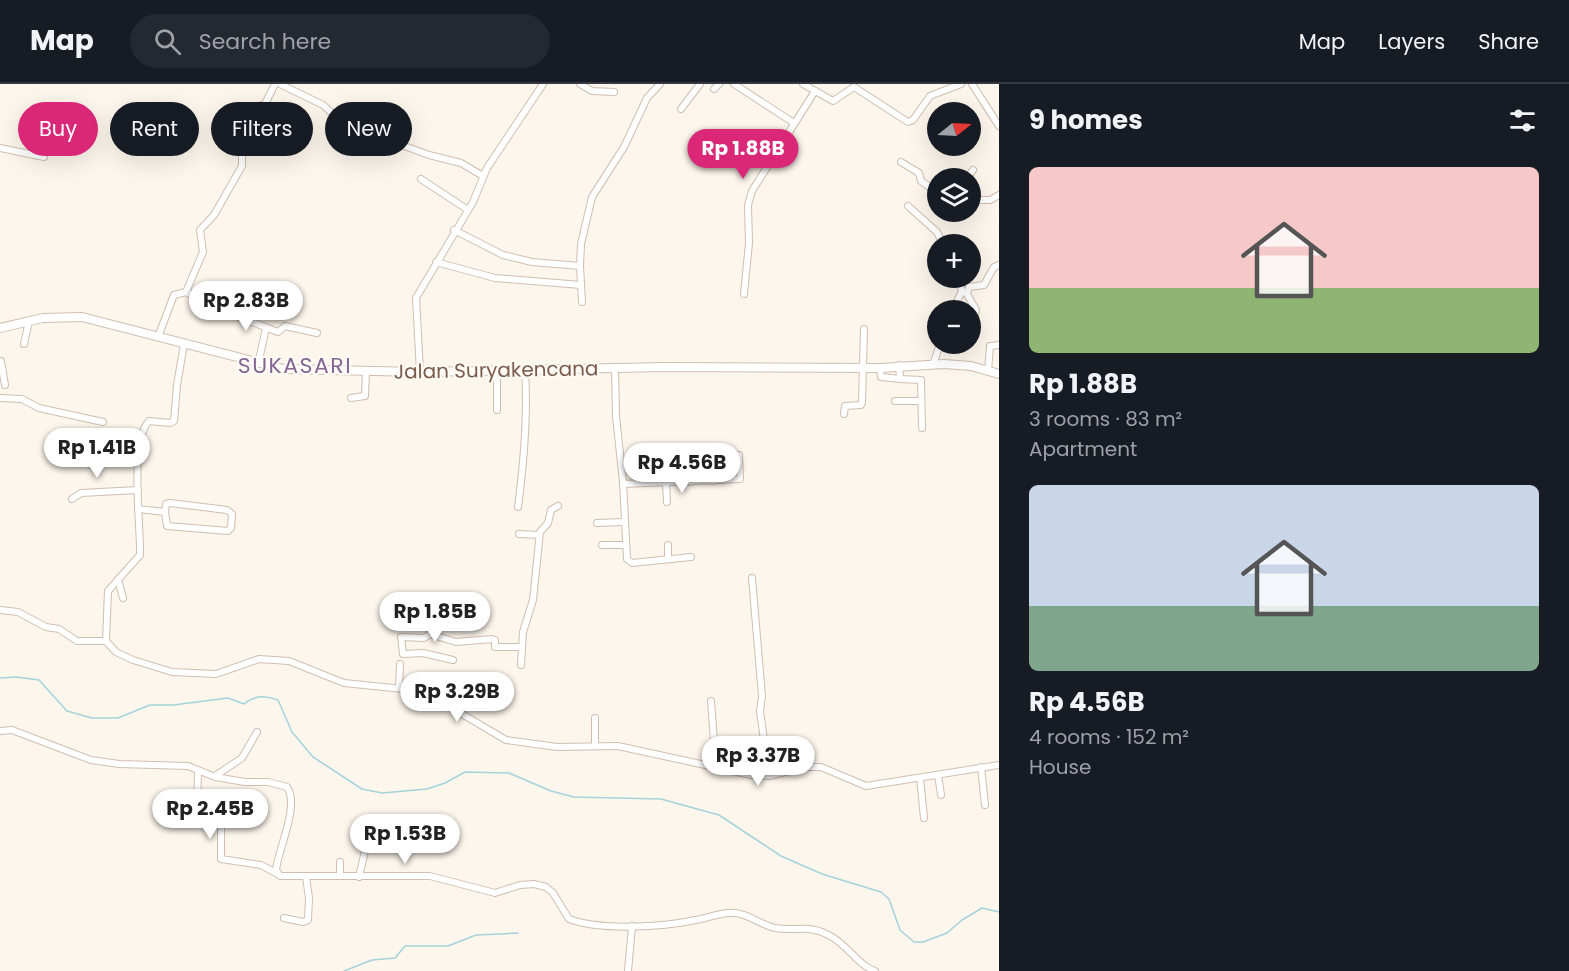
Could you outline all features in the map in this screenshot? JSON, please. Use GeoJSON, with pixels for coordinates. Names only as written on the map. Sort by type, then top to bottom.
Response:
{"type":"FeatureCollection","features":[{"type":"Feature","properties":{"kind":"street"},"geometry":{"type":"LineString","coordinates":[[186,292],[203,252],[200,230],[214,215],[240,169],[242,148],[255,107],[265,104],[275,84]]}},
{"type":"Feature","properties":{"kind":"street"},"geometry":{"type":"LineString","coordinates":[[280,84],[358,125],[370,136],[380,137],[461,163],[483,176]]}},
{"type":"Feature","properties":{"kind":"street"},"geometry":{"type":"LineString","coordinates":[[420,372],[415,301],[468,210],[483,176],[543,84]]}},
{"type":"Feature","properties":{"kind":"street"},"geometry":{"type":"LineString","coordinates":[[580,84],[592,91],[614,92]]}},
{"type":"Feature","properties":{"kind":"street"},"geometry":{"type":"LineString","coordinates":[[582,302],[581,244],[592,197],[624,147],[647,98],[660,84]]}},
{"type":"Feature","properties":{"kind":"street"},"geometry":{"type":"LineString","coordinates":[[681,109],[700,84]]}},
{"type":"Feature","properties":{"kind":"street"},"geometry":{"type":"LineString","coordinates":[[734,84],[794,123]]}},
{"type":"Feature","properties":{"kind":"street"},"geometry":{"type":"LineString","coordinates":[[803,84],[833,101],[854,87],[908,122],[913,120],[930,96],[961,84]]}},
{"type":"Feature","properties":{"kind":"street"},"geometry":{"type":"LineString","coordinates":[[972,84],[999,126]]}},
{"type":"Feature","properties":{"kind":"street"},"geometry":{"type":"LineString","coordinates":[[744,294],[749,243],[748,205],[752,191],[815,91]]}},
{"type":"Feature","properties":{"kind":"street"},"geometry":{"type":"LineString","coordinates":[[0,148],[44,157]]}},
{"type":"Feature","properties":{"kind":"street"},"geometry":{"type":"LineString","coordinates":[[901,162],[919,173],[921,181],[927,185]]}},
{"type":"Feature","properties":{"kind":"street"},"geometry":{"type":"LineString","coordinates":[[421,179],[468,210]]}},
{"type":"Feature","properties":{"kind":"street"},"geometry":{"type":"LineString","coordinates":[[981,200],[990,200],[999,195]]}},
{"type":"Feature","properties":{"kind":"street"},"geometry":{"type":"LineString","coordinates":[[908,206],[938,234]]}},
{"type":"Feature","properties":{"kind":"street"},"geometry":{"type":"LineString","coordinates":[[454,231],[503,255],[532,262],[580,266]]}},
{"type":"Feature","properties":{"kind":"street"},"geometry":{"type":"LineString","coordinates":[[436,262],[499,279],[581,285]]}},
{"type":"Feature","properties":{"kind":"street"},"geometry":{"type":"LineString","coordinates":[[959,300],[969,287],[984,285],[994,267],[999,265]]}},
{"type":"Feature","properties":{"kind":"street"},"geometry":{"type":"LineString","coordinates":[[962,288],[969,300]]}},
{"type":"Feature","properties":{"kind":"street"},"geometry":{"type":"LineString","coordinates":[[158,337],[174,296],[186,292],[218,309],[278,332],[285,326],[317,333]]}},
{"type":"Feature","properties":{"kind":"street","name":"Jalan Suryakencana"},"geometry":{"type":"LineString","coordinates":[[0,328],[28,321],[82,317],[258,364],[285,369],[420,372],[525,369],[880,368],[899,365],[933,365],[970,366],[999,374]]}},
{"type":"Feature","properties":{"kind":"street"},"geometry":{"type":"LineString","coordinates":[[24,344],[28,321]]}},
{"type":"Feature","properties":{"kind":"street"},"geometry":{"type":"LineString","coordinates":[[258,364],[266,328]]}},
{"type":"Feature","properties":{"kind":"street"},"geometry":{"type":"LineString","coordinates":[[844,414],[845,406],[861,405],[864,329]]}},
{"type":"Feature","properties":{"kind":"street"},"geometry":{"type":"LineString","coordinates":[[184,344],[174,421],[170,423],[152,420],[146,425],[140,449],[138,490],[140,555],[108,591],[106,641],[116,652],[166,671],[216,674],[245,663],[274,659],[296,664],[344,683],[399,687],[430,694],[506,740],[550,746],[618,746],[769,776],[821,767],[861,786],[999,765]]}},
{"type":"Feature","properties":{"kind":"street"},"geometry":{"type":"LineString","coordinates":[[988,371],[990,346],[999,345]]}},
{"type":"Feature","properties":{"kind":"street"},"geometry":{"type":"LineString","coordinates":[[933,365],[937,354]]}},
{"type":"Feature","properties":{"kind":"street"},"geometry":{"type":"LineString","coordinates":[[0,360],[5,385]]}},
{"type":"Feature","properties":{"kind":"street"},"geometry":{"type":"LineString","coordinates":[[899,365],[900,379]]}},
{"type":"Feature","properties":{"kind":"street"},"geometry":{"type":"LineString","coordinates":[[880,368],[881,377],[921,380],[922,428]]}},
{"type":"Feature","properties":{"kind":"street"},"geometry":{"type":"LineString","coordinates":[[518,507],[525,455],[523,433],[527,402],[525,369]]}},
{"type":"Feature","properties":{"kind":"street"},"geometry":{"type":"LineString","coordinates":[[615,369],[625,545],[629,562],[691,557]]}},
{"type":"Feature","properties":{"kind":"street"},"geometry":{"type":"LineString","coordinates":[[497,370],[497,410]]}},
{"type":"Feature","properties":{"kind":"street"},"geometry":{"type":"LineString","coordinates":[[351,398],[365,396],[366,371]]}},
{"type":"Feature","properties":{"kind":"street"},"geometry":{"type":"LineString","coordinates":[[0,398],[22,399],[39,408],[103,422]]}},
{"type":"Feature","properties":{"kind":"street"},"geometry":{"type":"LineString","coordinates":[[895,401],[921,401]]}},
{"type":"Feature","properties":{"kind":"street"},"geometry":{"type":"LineString","coordinates":[[623,484],[713,481],[742,478],[739,454],[711,459],[713,481]]}},
{"type":"Feature","properties":{"kind":"street"},"geometry":{"type":"LineString","coordinates":[[688,461],[691,482]]}},
{"type":"Feature","properties":{"kind":"street"},"geometry":{"type":"LineString","coordinates":[[666,483],[667,502]]}},
{"type":"Feature","properties":{"kind":"street"},"geometry":{"type":"LineString","coordinates":[[72,500],[81,493],[138,490]]}},
{"type":"Feature","properties":{"kind":"street"},"geometry":{"type":"LineString","coordinates":[[170,503],[227,510],[232,514],[231,528],[228,531],[167,526],[165,512],[166,505],[170,503]]}},
{"type":"Feature","properties":{"kind":"street"},"geometry":{"type":"LineString","coordinates":[[521,665],[523,632],[533,600],[539,536],[548,523],[551,510],[558,506]]}},
{"type":"Feature","properties":{"kind":"street"},"geometry":{"type":"LineString","coordinates":[[138,509],[165,512]]}},
{"type":"Feature","properties":{"kind":"street"},"geometry":{"type":"LineString","coordinates":[[597,523],[624,522]]}},
{"type":"Feature","properties":{"kind":"street"},"geometry":{"type":"LineString","coordinates":[[519,534],[539,536]]}},
{"type":"Feature","properties":{"kind":"street"},"geometry":{"type":"LineString","coordinates":[[602,545],[625,545]]}},
{"type":"Feature","properties":{"kind":"street"},"geometry":{"type":"LineString","coordinates":[[668,545],[668,559]]}},
{"type":"Feature","properties":{"kind":"street"},"geometry":{"type":"LineString","coordinates":[[752,579],[762,696],[760,711],[769,776]]}},
{"type":"Feature","properties":{"kind":"street"},"geometry":{"type":"LineString","coordinates":[[118,580],[123,598]]}},
{"type":"Feature","properties":{"kind":"street"},"geometry":{"type":"LineString","coordinates":[[0,610],[18,612],[46,627],[59,628],[77,641],[106,641]]}},
{"type":"Feature","properties":{"kind":"street"},"geometry":{"type":"LineString","coordinates":[[453,660],[423,654],[403,654],[401,638],[424,638],[430,634],[456,642],[492,639],[495,640],[495,647],[522,646]]}},
{"type":"Feature","properties":{"kind":"street"},"geometry":{"type":"LineString","coordinates":[[399,687],[400,664]]}},
{"type":"Feature","properties":{"kind":"street"},"geometry":{"type":"LineString","coordinates":[[711,701],[716,767]]}},
{"type":"Feature","properties":{"kind":"street"},"geometry":{"type":"LineString","coordinates":[[595,718],[595,746]]}},
{"type":"Feature","properties":{"kind":"street"},"geometry":{"type":"LineString","coordinates":[[0,731],[12,730],[92,760],[119,764],[179,765],[215,777],[245,782],[268,782],[289,789],[288,821],[277,865],[278,874]]}},
{"type":"Feature","properties":{"kind":"street"},"geometry":{"type":"LineString","coordinates":[[215,777],[242,758],[257,732]]}},
{"type":"Feature","properties":{"kind":"street"},"geometry":{"type":"LineString","coordinates":[[981,767],[985,805]]}},
{"type":"Feature","properties":{"kind":"street"},"geometry":{"type":"LineString","coordinates":[[198,770],[197,813],[217,814],[221,817],[221,859],[261,865],[278,874],[306,878],[430,876],[495,893],[520,885],[542,886],[553,893],[569,919],[609,927],[677,923],[720,914],[738,913],[773,927],[818,930],[841,943],[863,965],[875,971]]}},
{"type":"Feature","properties":{"kind":"street"},"geometry":{"type":"LineString","coordinates":[[938,775],[941,795]]}},
{"type":"Feature","properties":{"kind":"street"},"geometry":{"type":"LineString","coordinates":[[920,778],[924,818]]}},
{"type":"Feature","properties":{"kind":"street"},"geometry":{"type":"LineString","coordinates":[[359,877],[368,838]]}},
{"type":"Feature","properties":{"kind":"street"},"geometry":{"type":"LineString","coordinates":[[340,862],[340,876]]}},
{"type":"Feature","properties":{"kind":"street"},"geometry":{"type":"LineString","coordinates":[[284,918],[303,922],[308,920],[309,898],[306,878]]}},
{"type":"Feature","properties":{"kind":"street"},"geometry":{"type":"LineString","coordinates":[[628,971],[632,926]]}},
{"type":"Feature","properties":{"kind":"waterway"},"geometry":{"type":"LineString","coordinates":[[0,678],[16,677],[39,680],[67,711],[92,718],[118,718],[150,705],[173,705],[228,698],[244,704],[256,697],[273,698],[278,700],[292,732],[313,757],[362,789],[382,793],[427,789],[445,783],[465,772],[509,773],[551,791],[574,797],[661,799],[719,815],[781,856],[822,874],[881,892],[889,899],[900,930],[914,942],[923,942],[947,933],[962,920],[982,908],[999,912]]}},
{"type":"Feature","properties":{"kind":"waterway"},"geometry":{"type":"LineString","coordinates":[[344,971],[372,960],[395,958],[405,946],[448,946],[476,935],[518,933]]}},
{"type":"Feature","properties":{"kind":"district","name":"SUKASARI"},"geometry":{"type":"Point","coordinates":[295,365]}}]}
